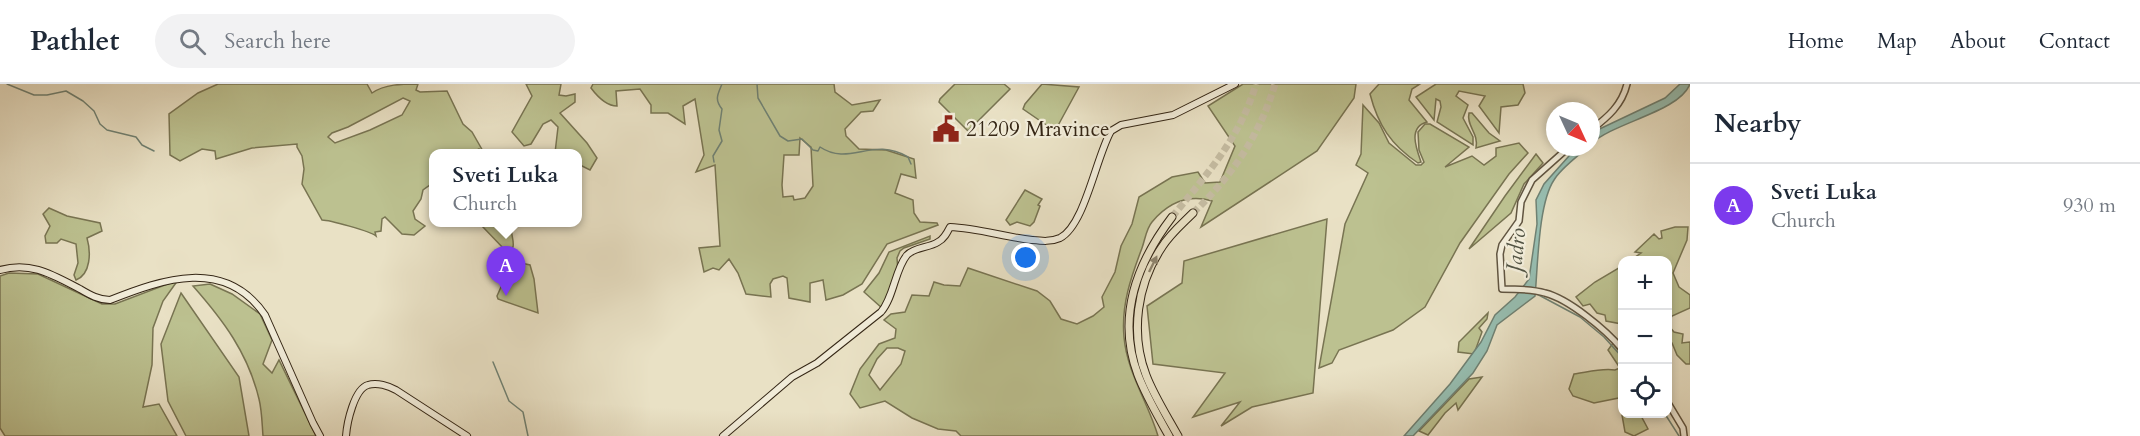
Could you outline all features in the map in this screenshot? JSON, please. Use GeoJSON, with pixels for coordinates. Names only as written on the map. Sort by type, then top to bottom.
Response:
{"type":"FeatureCollection","features":[{"type":"Feature","properties":{"kind":"highway"},"geometry":{"type":"LineString","coordinates":[[1178,436],[1148,389],[1138,341],[1138,309],[1154,260],[1163,246],[1193,213]]}},
{"type":"Feature","properties":{"kind":"highway"},"geometry":{"type":"LineString","coordinates":[[1169,436],[1132,353],[1129,322],[1130,306],[1141,266],[1150,248],[1172,217]]}},
{"type":"Feature","properties":{"kind":"main road"},"geometry":{"type":"LineString","coordinates":[[723,436],[792,377],[817,363],[884,309],[905,258],[912,251],[937,243],[950,227],[1049,241],[1066,234],[1077,220],[1111,131],[1121,124],[1173,115],[1235,84]]}},
{"type":"Feature","properties":{"kind":"main road"},"geometry":{"type":"LineString","coordinates":[[0,270],[20,266],[36,268],[104,300],[110,300],[149,285],[191,278],[219,281],[242,292],[261,308],[320,436]]}},
{"type":"Feature","properties":{"kind":"main road"},"geometry":{"type":"LineString","coordinates":[[345,436],[356,399],[363,388],[370,384],[383,385],[396,390],[467,436]]}},
{"type":"Feature","properties":{"kind":"street"},"geometry":{"type":"LineString","coordinates":[[1600,123],[1612,114],[1625,94],[1627,84]]}},
{"type":"Feature","properties":{"kind":"street"},"geometry":{"type":"LineString","coordinates":[[1559,156],[1532,180],[1521,202],[1519,221],[1502,245],[1500,254],[1502,289],[1544,292],[1557,297],[1608,332],[1618,343]]}},
{"type":"Feature","properties":{"kind":"street"},"geometry":{"type":"LineString","coordinates":[[1672,410],[1683,428],[1684,436]]}},
{"type":"Feature","properties":{"kind":"green space"},"geometry":{"type":"Polygon","coordinates":[[[218,84],[367,84],[372,93],[388,86],[418,84],[416,90],[420,92],[447,91],[463,124],[472,132],[482,149],[429,149],[429,186],[423,190],[421,199],[413,211],[415,219],[425,226],[414,235],[402,234],[385,217],[382,219],[381,231],[375,232],[376,236],[366,231],[322,220],[302,184],[304,169],[297,144],[252,148],[216,159],[215,151],[202,149],[180,161],[170,155],[169,114],[198,93],[218,84]],[[403,98],[328,137],[335,143],[402,115],[410,101],[403,98]]]}},
{"type":"Feature","properties":{"kind":"green space"},"geometry":{"type":"Polygon","coordinates":[[[526,84],[561,84],[559,95],[575,94],[575,102],[560,113],[587,143],[597,158],[590,170],[582,166],[582,149],[555,149],[558,127],[551,120],[543,124],[531,144],[524,146],[512,132],[532,96],[526,84]]]}},
{"type":"Feature","properties":{"kind":"green space"},"geometry":{"type":"Polygon","coordinates":[[[593,84],[834,84],[835,92],[852,105],[880,100],[873,111],[861,112],[845,129],[846,136],[859,149],[886,150],[914,159],[916,178],[901,174],[895,193],[913,200],[914,213],[920,222],[937,223],[938,225],[887,244],[862,284],[843,295],[826,300],[823,280],[810,283],[810,302],[789,298],[787,278],[783,276],[773,279],[770,284],[771,297],[746,294],[738,273],[729,259],[719,270],[713,268],[704,272],[699,248],[720,246],[715,165],[696,172],[704,155],[695,99],[683,106],[685,124],[668,113],[651,113],[651,105],[640,89],[616,91],[617,106],[613,106],[599,97],[591,88],[593,84]],[[800,138],[799,155],[784,155],[783,197],[793,196],[794,200],[805,198],[813,186],[811,147],[800,138]]]}},
{"type":"Feature","properties":{"kind":"green space"},"geometry":{"type":"Polygon","coordinates":[[[955,84],[1004,84],[1010,89],[968,131],[939,102],[955,84]]]}},
{"type":"Feature","properties":{"kind":"green space"},"geometry":{"type":"Polygon","coordinates":[[[1042,84],[1079,87],[1055,131],[1023,109],[1042,84]]]}},
{"type":"Feature","properties":{"kind":"green space"},"geometry":{"type":"Polygon","coordinates":[[[1243,84],[1356,84],[1354,98],[1317,151],[1201,227],[1212,201],[1195,199],[1179,202],[1158,215],[1150,225],[1128,291],[1123,325],[1129,363],[1158,436],[961,436],[956,431],[938,429],[912,418],[885,401],[860,408],[850,394],[860,369],[879,344],[895,338],[896,329],[884,320],[891,314],[905,312],[912,295],[929,296],[934,282],[960,286],[968,268],[1037,291],[1050,301],[1061,319],[1077,324],[1104,307],[1102,297],[1115,272],[1121,246],[1132,224],[1139,197],[1172,177],[1198,172],[1205,183],[1220,182],[1235,146],[1208,106],[1243,84]],[[887,348],[877,359],[869,375],[880,390],[901,364],[905,351],[898,348],[887,348]]]}},
{"type":"Feature","properties":{"kind":"green space"},"geometry":{"type":"Polygon","coordinates":[[[1379,84],[1420,84],[1412,89],[1409,100],[1427,122],[1417,128],[1415,133],[1421,162],[1418,163],[1400,149],[1382,125],[1370,94],[1379,84]]]}},
{"type":"Feature","properties":{"kind":"green space"},"geometry":{"type":"Polygon","coordinates":[[[1436,84],[1523,84],[1525,93],[1518,105],[1501,107],[1499,133],[1479,106],[1485,96],[1459,91],[1456,96],[1468,105],[1463,118],[1473,137],[1473,145],[1437,122],[1441,107],[1440,101],[1436,99],[1434,120],[1416,97],[1436,84]]]}},
{"type":"Feature","properties":{"kind":"green space"},"geometry":{"type":"Polygon","coordinates":[[[1363,105],[1379,123],[1389,143],[1416,165],[1424,162],[1419,150],[1418,132],[1425,124],[1430,124],[1469,147],[1445,167],[1472,156],[1484,165],[1496,156],[1496,148],[1519,143],[1528,153],[1509,174],[1460,243],[1425,307],[1393,330],[1339,350],[1332,363],[1319,368],[1345,224],[1368,173],[1356,165],[1361,154],[1363,105]]]}},
{"type":"Feature","properties":{"kind":"green space"},"geometry":{"type":"Polygon","coordinates":[[[1469,113],[1472,113],[1489,133],[1500,141],[1476,148],[1476,138],[1469,122],[1469,113]]]}},
{"type":"Feature","properties":{"kind":"green space"},"geometry":{"type":"Polygon","coordinates":[[[1536,154],[1543,163],[1524,184],[1511,213],[1469,249],[1505,196],[1536,154]]]}},
{"type":"Feature","properties":{"kind":"green space"},"geometry":{"type":"Polygon","coordinates":[[[1025,190],[1042,199],[1038,205],[1040,206],[1034,222],[1030,226],[1017,222],[1010,225],[1006,220],[1025,190]]]}},
{"type":"Feature","properties":{"kind":"green space"},"geometry":{"type":"Polygon","coordinates":[[[49,208],[67,216],[100,223],[102,231],[87,238],[89,262],[85,273],[76,280],[74,275],[78,263],[76,244],[61,239],[57,243],[46,243],[45,236],[50,226],[43,214],[49,208]]]}},
{"type":"Feature","properties":{"kind":"green space"},"geometry":{"type":"Polygon","coordinates":[[[1327,219],[1313,393],[1252,407],[1221,426],[1240,402],[1193,417],[1225,373],[1153,364],[1147,306],[1182,283],[1184,261],[1327,219]]]}},
{"type":"Feature","properties":{"kind":"green space"},"geometry":{"type":"Polygon","coordinates":[[[483,227],[513,227],[513,247],[506,251],[483,227]]]}},
{"type":"Feature","properties":{"kind":"green space"},"geometry":{"type":"Polygon","coordinates":[[[1675,227],[1688,227],[1687,240],[1673,273],[1679,287],[1690,295],[1690,308],[1672,316],[1672,256],[1637,256],[1641,253],[1635,252],[1654,234],[1659,239],[1662,238],[1661,231],[1675,227]]]}},
{"type":"Feature","properties":{"kind":"green space"},"geometry":{"type":"Polygon","coordinates":[[[930,236],[930,239],[900,251],[897,258],[898,272],[882,308],[864,292],[879,273],[889,252],[930,236]]]}},
{"type":"Feature","properties":{"kind":"green space"},"geometry":{"type":"Polygon","coordinates":[[[521,263],[530,265],[538,313],[498,299],[506,266],[521,263]]]}},
{"type":"Feature","properties":{"kind":"green space"},"geometry":{"type":"Polygon","coordinates":[[[1618,268],[1618,323],[1606,321],[1605,315],[1597,313],[1590,304],[1583,306],[1576,297],[1618,268]]]}},
{"type":"Feature","properties":{"kind":"green space"},"geometry":{"type":"Polygon","coordinates":[[[9,273],[38,274],[102,304],[115,304],[178,280],[163,301],[153,328],[152,365],[143,407],[159,404],[177,436],[5,436],[0,428],[0,276],[9,273]]]}},
{"type":"Feature","properties":{"kind":"green space"},"geometry":{"type":"Polygon","coordinates":[[[210,284],[232,294],[260,314],[272,340],[263,364],[272,373],[279,360],[316,436],[263,436],[260,404],[254,382],[241,352],[224,325],[193,286],[210,284]]]}},
{"type":"Feature","properties":{"kind":"green space"},"geometry":{"type":"Polygon","coordinates":[[[181,293],[239,377],[249,436],[186,436],[168,401],[161,344],[181,293]]]}},
{"type":"Feature","properties":{"kind":"green space"},"geometry":{"type":"Polygon","coordinates":[[[1488,313],[1487,319],[1479,328],[1482,332],[1474,354],[1458,352],[1459,342],[1488,313]]]}},
{"type":"Feature","properties":{"kind":"green space"},"geometry":{"type":"Polygon","coordinates":[[[1672,330],[1683,334],[1682,343],[1690,342],[1690,364],[1686,364],[1677,355],[1672,343],[1672,330]]]}},
{"type":"Feature","properties":{"kind":"green space"},"geometry":{"type":"Polygon","coordinates":[[[1613,343],[1618,350],[1618,365],[1608,350],[1613,343]]]}},
{"type":"Feature","properties":{"kind":"green space"},"geometry":{"type":"Polygon","coordinates":[[[1618,369],[1618,398],[1594,403],[1573,396],[1569,389],[1574,374],[1618,369]]]}},
{"type":"Feature","properties":{"kind":"green space"},"geometry":{"type":"Polygon","coordinates":[[[1482,377],[1458,410],[1456,403],[1428,435],[1419,431],[1469,379],[1482,377]]]}},
{"type":"Feature","properties":{"kind":"green space"},"geometry":{"type":"Polygon","coordinates":[[[1623,418],[1642,418],[1648,429],[1634,436],[1625,432],[1623,418]]]}},
{"type":"Feature","properties":{"kind":"water"},"geometry":{"type":"Polygon","coordinates":[[[1680,84],[1690,84],[1684,94],[1673,102],[1600,137],[1600,129],[1665,98],[1680,84]]]}},
{"type":"Feature","properties":{"kind":"water","name":"Jadro"},"geometry":{"type":"Polygon","coordinates":[[[1569,156],[1578,156],[1554,180],[1545,204],[1535,296],[1497,325],[1487,351],[1473,373],[1413,436],[1404,436],[1450,384],[1481,342],[1495,315],[1515,297],[1529,279],[1537,224],[1536,200],[1544,184],[1569,156]]]}},
{"type":"Feature","properties":{"kind":"waterway"},"geometry":{"type":"LineString","coordinates":[[7,84],[34,95],[66,91],[94,111],[100,124],[107,130],[136,137],[142,145],[154,151]]}},
{"type":"Feature","properties":{"kind":"waterway"},"geometry":{"type":"LineString","coordinates":[[714,162],[713,156],[722,141],[719,130],[722,109],[717,99],[722,84]]}},
{"type":"Feature","properties":{"kind":"waterway"},"geometry":{"type":"LineString","coordinates":[[757,84],[758,98],[780,136],[788,141],[802,139],[813,150],[818,151],[820,147],[841,154],[883,149],[895,151],[908,157],[911,164]]}},
{"type":"Feature","properties":{"kind":"waterway"},"geometry":{"type":"LineString","coordinates":[[1535,293],[1580,317],[1618,353]]}},
{"type":"Feature","properties":{"kind":"waterway"},"geometry":{"type":"LineString","coordinates":[[493,362],[509,401],[523,412],[528,436]]}},
{"type":"Feature","properties":{"kind":"waterway"},"geometry":{"type":"LineString","coordinates":[[1668,418],[1679,436]]}},
{"type":"Feature","properties":{"kind":"tunnel"},"geometry":{"type":"LineString","coordinates":[[1172,217],[1210,170],[1232,138],[1256,84]]}},
{"type":"Feature","properties":{"kind":"tunnel"},"geometry":{"type":"LineString","coordinates":[[1193,213],[1220,184],[1243,154],[1269,103],[1275,84]]}},
{"type":"Feature","properties":{"kind":"place","name":"21209 Mravince"},"geometry":{"type":"Point","coordinates":[946,129]}},
{"type":"Feature","properties":{"kind":"place","name":"Sveti Luka"},"geometry":{"type":"Point","coordinates":[506,296]}}]}
